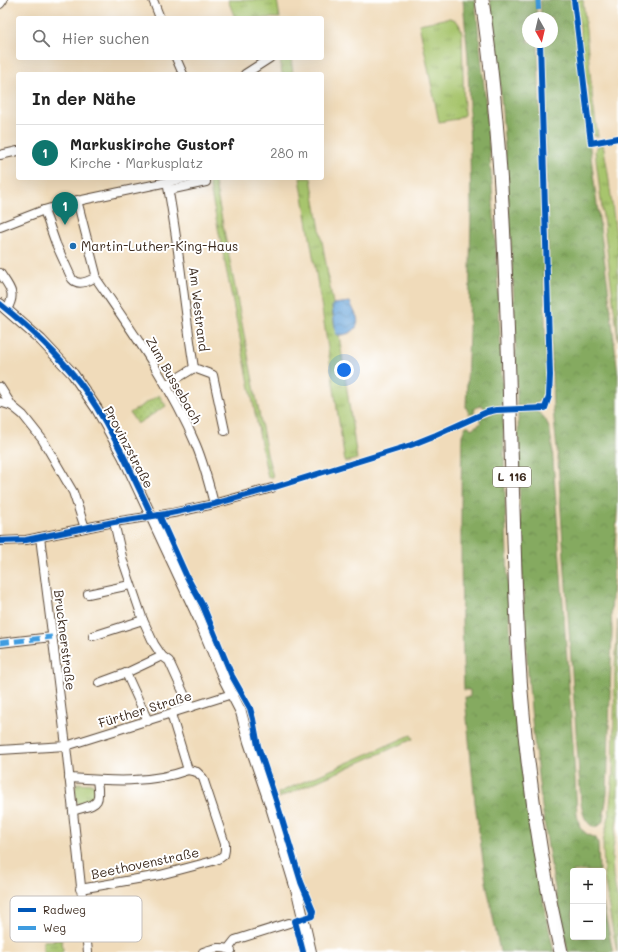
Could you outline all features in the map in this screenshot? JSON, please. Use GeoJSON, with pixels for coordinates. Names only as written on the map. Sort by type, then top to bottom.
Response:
{"type":"FeatureCollection","features":[{"type":"Feature","properties":{"kind":"main road","name":"L 116"},"geometry":{"type":"LineString","coordinates":[[482,0],[487,32],[493,93],[502,223],[508,357],[515,594],[521,690],[535,813],[548,895],[561,952]]}},
{"type":"Feature","properties":{"kind":"street"},"geometry":{"type":"LineString","coordinates":[[0,4],[3,0]]}},
{"type":"Feature","properties":{"kind":"street"},"geometry":{"type":"LineString","coordinates":[[153,0],[159,16]]}},
{"type":"Feature","properties":{"kind":"street"},"geometry":{"type":"LineString","coordinates":[[177,60],[182,72]]}},
{"type":"Feature","properties":{"kind":"street"},"geometry":{"type":"LineString","coordinates":[[248,72],[267,60]]}},
{"type":"Feature","properties":{"kind":"street"},"geometry":{"type":"LineString","coordinates":[[0,155],[16,151]]}},
{"type":"Feature","properties":{"kind":"street"},"geometry":{"type":"LineString","coordinates":[[168,186],[182,180]]}},
{"type":"Feature","properties":{"kind":"street"},"geometry":{"type":"LineString","coordinates":[[0,227],[44,210],[77,200],[168,186],[206,182],[206,180]]}},
{"type":"Feature","properties":{"kind":"street","name":"Am Westrand"},"geometry":{"type":"LineString","coordinates":[[168,186],[179,248],[186,320],[194,368]]}},
{"type":"Feature","properties":{"kind":"street"},"geometry":{"type":"LineString","coordinates":[[44,210],[58,250],[73,280],[77,283],[81,283],[95,277],[95,271],[77,200]]}},
{"type":"Feature","properties":{"kind":"street"},"geometry":{"type":"LineString","coordinates":[[0,273],[12,295],[12,302],[3,306]]}},
{"type":"Feature","properties":{"kind":"street","name":"Zum Bussebach"},"geometry":{"type":"LineString","coordinates":[[95,277],[136,338],[166,386],[187,424],[196,446],[214,504]]}},
{"type":"Feature","properties":{"kind":"street","name":"Provinzstraße"},"geometry":{"type":"LineString","coordinates":[[3,306],[55,353],[84,389],[113,436],[152,516],[243,718],[249,742],[279,832],[302,908],[312,952]]}},
{"type":"Feature","properties":{"kind":"street","name":"Am Westrand"},"geometry":{"type":"LineString","coordinates":[[166,386],[194,368]]}},
{"type":"Feature","properties":{"kind":"street","name":"Am Westrand"},"geometry":{"type":"LineString","coordinates":[[194,368],[214,375],[225,431]]}},
{"type":"Feature","properties":{"kind":"street"},"geometry":{"type":"LineString","coordinates":[[0,387],[12,406],[28,420],[49,451],[73,492],[85,528]]}},
{"type":"Feature","properties":{"kind":"street"},"geometry":{"type":"LineString","coordinates":[[0,402],[12,406]]}},
{"type":"Feature","properties":{"kind":"street"},"geometry":{"type":"LineString","coordinates":[[0,541],[17,541],[114,522],[166,514],[214,504],[272,488]]}},
{"type":"Feature","properties":{"kind":"street"},"geometry":{"type":"LineString","coordinates":[[114,522],[130,585],[143,620],[162,656],[169,661],[190,707]]}},
{"type":"Feature","properties":{"kind":"street","name":"Brucknerstraße"},"geometry":{"type":"LineString","coordinates":[[40,537],[66,746]]}},
{"type":"Feature","properties":{"kind":"street"},"geometry":{"type":"LineString","coordinates":[[88,594],[130,585]]}},
{"type":"Feature","properties":{"kind":"street"},"geometry":{"type":"LineString","coordinates":[[93,636],[143,620]]}},
{"type":"Feature","properties":{"kind":"street"},"geometry":{"type":"LineString","coordinates":[[0,643],[52,637]]}},
{"type":"Feature","properties":{"kind":"street"},"geometry":{"type":"LineString","coordinates":[[99,683],[126,673],[162,656]]}},
{"type":"Feature","properties":{"kind":"street"},"geometry":{"type":"LineString","coordinates":[[126,673],[148,721]]}},
{"type":"Feature","properties":{"kind":"street","name":"Fürther Straße"},"geometry":{"type":"LineString","coordinates":[[0,750],[66,746],[232,694]]}},
{"type":"Feature","properties":{"kind":"street"},"geometry":{"type":"LineString","coordinates":[[69,778],[126,781],[172,776],[188,770],[171,714]]}},
{"type":"Feature","properties":{"kind":"street"},"geometry":{"type":"LineString","coordinates":[[66,746],[81,896]]}},
{"type":"Feature","properties":{"kind":"street","name":"Beethovenstraße"},"geometry":{"type":"LineString","coordinates":[[80,889],[160,875],[222,857],[225,852],[225,844],[203,778],[197,772],[188,770]]}},
{"type":"Feature","properties":{"kind":"street"},"geometry":{"type":"LineString","coordinates":[[73,811],[97,802],[99,796],[97,780]]}},
{"type":"Feature","properties":{"kind":"street"},"geometry":{"type":"LineString","coordinates":[[203,952],[219,948],[230,950],[235,940],[289,923]]}},
{"type":"Feature","properties":{"kind":"street"},"geometry":{"type":"LineString","coordinates":[[87,942],[88,952]]}},
{"type":"Feature","properties":{"kind":"green space"},"geometry":{"type":"Polygon","coordinates":[[[228,0],[277,0],[280,16],[234,16],[228,0]]]}},
{"type":"Feature","properties":{"kind":"green space"},"geometry":{"type":"Polygon","coordinates":[[[463,0],[475,0],[481,51],[493,202],[503,405],[485,409],[482,405],[475,408],[474,414],[469,414],[466,407],[471,206],[468,58],[463,0]]]}},
{"type":"Feature","properties":{"kind":"green space"},"geometry":{"type":"Polygon","coordinates":[[[490,0],[536,0],[537,12],[522,12],[522,48],[538,48],[547,392],[541,400],[535,404],[517,406],[514,294],[507,181],[490,0]]]}},
{"type":"Feature","properties":{"kind":"green space"},"geometry":{"type":"Polygon","coordinates":[[[540,0],[572,0],[618,375],[618,497],[611,614],[612,630],[607,794],[603,821],[600,825],[594,827],[586,820],[581,803],[558,460],[553,409],[542,48],[558,48],[558,12],[541,12],[540,0]]]}},
{"type":"Feature","properties":{"kind":"green space"},"geometry":{"type":"Polygon","coordinates":[[[576,0],[583,0],[593,103],[598,137],[594,136],[576,0]]]}},
{"type":"Feature","properties":{"kind":"green space"},"geometry":{"type":"Polygon","coordinates":[[[449,18],[458,23],[462,33],[464,115],[457,119],[439,122],[419,24],[449,18]]]}},
{"type":"Feature","properties":{"kind":"green space"},"geometry":{"type":"Polygon","coordinates":[[[280,60],[291,60],[293,72],[282,72],[280,60]]]}},
{"type":"Feature","properties":{"kind":"green space"},"geometry":{"type":"Polygon","coordinates":[[[603,144],[618,251],[618,340],[595,151],[597,147],[603,144]]]}},
{"type":"Feature","properties":{"kind":"green space"},"geometry":{"type":"Polygon","coordinates":[[[208,180],[214,180],[267,454],[273,477],[268,478],[208,180]]]}},
{"type":"Feature","properties":{"kind":"green space"},"geometry":{"type":"Polygon","coordinates":[[[300,180],[311,180],[333,304],[332,308],[336,335],[339,335],[357,459],[345,462],[322,309],[300,180]]]}},
{"type":"Feature","properties":{"kind":"green space"},"geometry":{"type":"Polygon","coordinates":[[[159,395],[166,406],[137,424],[130,413],[159,395]]]}},
{"type":"Feature","properties":{"kind":"green space"},"geometry":{"type":"Polygon","coordinates":[[[535,411],[540,413],[548,425],[552,445],[577,815],[580,828],[587,834],[596,838],[598,843],[599,868],[570,868],[570,940],[606,940],[606,918],[613,952],[568,952],[554,885],[535,751],[529,683],[521,548],[518,412],[535,411]]]}},
{"type":"Feature","properties":{"kind":"green space"},"geometry":{"type":"Polygon","coordinates":[[[503,412],[512,667],[520,749],[531,831],[545,912],[554,952],[500,952],[486,882],[475,803],[465,697],[470,697],[470,690],[464,690],[461,562],[462,435],[466,426],[469,426],[471,429],[481,423],[479,418],[493,413],[503,412]]]}},
{"type":"Feature","properties":{"kind":"green space"},"geometry":{"type":"Polygon","coordinates":[[[618,620],[618,812],[612,856],[613,877],[618,901],[617,952],[606,888],[606,868],[604,868],[603,842],[609,816],[613,774],[615,667],[618,620]]]}},
{"type":"Feature","properties":{"kind":"green space"},"geometry":{"type":"Polygon","coordinates":[[[411,735],[413,739],[279,798],[278,793],[411,735]]]}},
{"type":"Feature","properties":{"kind":"green space"},"geometry":{"type":"Polygon","coordinates":[[[77,783],[94,784],[95,800],[79,806],[75,795],[77,783]]]}},
{"type":"Feature","properties":{"kind":"green space"},"geometry":{"type":"Polygon","coordinates":[[[43,942],[62,942],[63,952],[43,952],[43,942]]]}},
{"type":"Feature","properties":{"kind":"water"},"geometry":{"type":"Polygon","coordinates":[[[350,302],[357,317],[357,326],[352,332],[344,335],[336,335],[332,306],[333,304],[350,302]]]}},
{"type":"Feature","properties":{"kind":"marked path"},"geometry":{"type":"LineString","coordinates":[[538,0],[539,12]]}},
{"type":"Feature","properties":{"kind":"marked path"},"geometry":{"type":"LineString","coordinates":[[0,643],[52,637]]}},
{"type":"Feature","properties":{"kind":"cycle path"},"geometry":{"type":"LineString","coordinates":[[574,0],[591,143],[618,138]]}},
{"type":"Feature","properties":{"kind":"cycle path"},"geometry":{"type":"LineString","coordinates":[[0,541],[26,540],[214,504],[272,488],[411,445],[487,412],[496,410],[545,408],[549,396],[550,375],[540,48]]}},
{"type":"Feature","properties":{"kind":"cycle path"},"geometry":{"type":"LineString","coordinates":[[0,304],[22,322],[62,361],[91,398],[110,431],[152,516]]}},
{"type":"Feature","properties":{"kind":"cycle path"},"geometry":{"type":"LineString","coordinates":[[159,515],[187,577],[203,606],[232,676],[250,708],[258,746],[301,882],[313,911],[312,916],[295,921],[303,952]]}},
{"type":"Feature","properties":{"kind":"place","name":"Markuskirche Gustorf"},"geometry":{"type":"Point","coordinates":[65,225]}},
{"type":"Feature","properties":{"kind":"place","name":"Martin-Luther-King-Haus"},"geometry":{"type":"Point","coordinates":[73,246]}}]}
